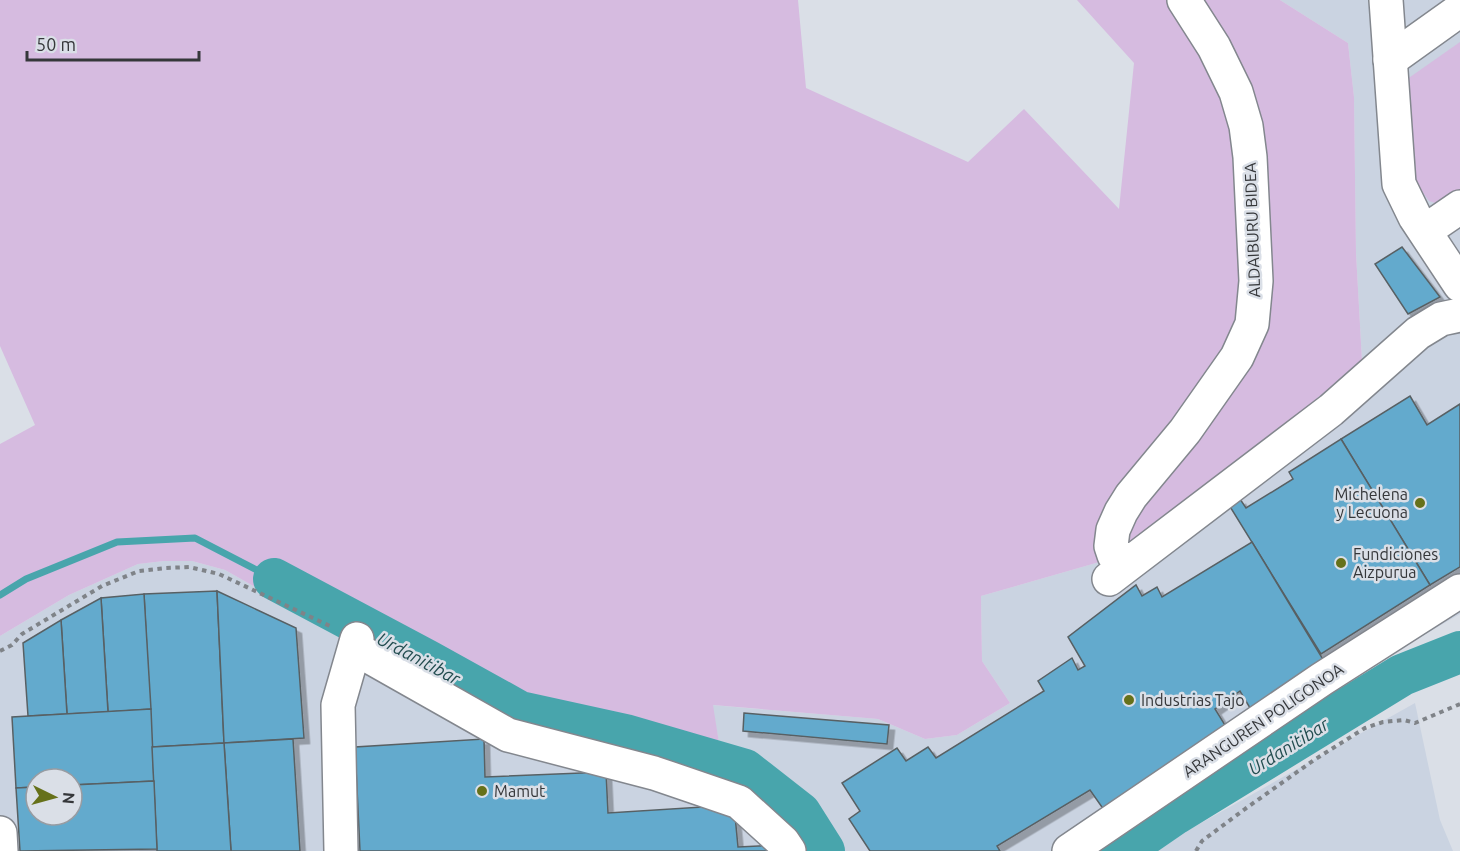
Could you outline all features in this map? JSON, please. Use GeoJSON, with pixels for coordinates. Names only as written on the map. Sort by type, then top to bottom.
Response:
{"type":"FeatureCollection","features":[{"type":"Feature","properties":{"kind":"street","name":"ALDAIBURU BIDEA"},"geometry":{"type":"LineString","coordinates":[[1184,0],[1214,48],[1232,83],[1246,126],[1250,157],[1256,281],[1252,324],[1237,357],[1185,431],[1131,496],[1121,512],[1113,530],[1111,546],[1114,555],[1121,559],[1121,570],[1331,411],[1418,333],[1441,319],[1460,315]]}},
{"type":"Feature","properties":{"kind":"street"},"geometry":{"type":"LineString","coordinates":[[1386,0],[1399,184],[1415,217],[1460,285]]}},
{"type":"Feature","properties":{"kind":"street"},"geometry":{"type":"LineString","coordinates":[[1390,60],[1460,10]]}},
{"type":"Feature","properties":{"kind":"street"},"geometry":{"type":"LineString","coordinates":[[1425,231],[1460,207]]}},
{"type":"Feature","properties":{"kind":"street","name":"ARANGUREN POLIGONOA"},"geometry":{"type":"LineString","coordinates":[[1069,851],[1322,679],[1460,591]]}},
{"type":"Feature","properties":{"kind":"street"},"geometry":{"type":"LineString","coordinates":[[341,851],[338,705],[356,644],[467,713],[508,735],[654,773],[739,802],[783,842],[789,851]]}},
{"type":"Feature","properties":{"kind":"street"},"geometry":{"type":"LineString","coordinates":[[0,833],[1,851]]}},
{"type":"Feature","properties":{"kind":"path"},"geometry":{"type":"LineString","coordinates":[[0,651],[12,645],[22,634],[102,586],[139,571],[189,567],[219,574],[356,644]]}},
{"type":"Feature","properties":{"kind":"path"},"geometry":{"type":"LineString","coordinates":[[1196,851],[1202,840],[1314,760],[1365,728],[1383,722],[1404,720],[1415,723],[1460,704]]}},
{"type":"Feature","properties":{"kind":"shaded area"},"geometry":{"type":"Polygon","coordinates":[[[0,0],[798,0],[806,88],[968,162],[1024,109],[1119,209],[1134,63],[1077,0],[1280,0],[1348,43],[1354,97],[1356,253],[1362,361],[1152,535],[1096,563],[981,596],[982,661],[1010,703],[957,735],[925,739],[878,719],[713,705],[719,743],[517,697],[386,632],[269,595],[225,570],[192,561],[138,564],[69,595],[0,636],[0,444],[35,425],[0,346],[0,0]]]}},
{"type":"Feature","properties":{"kind":"shaded area"},"geometry":{"type":"Polygon","coordinates":[[[1280,0],[1460,0],[1460,614],[1325,692],[1259,745],[1102,851],[844,851],[809,803],[781,772],[719,743],[712,705],[878,719],[925,739],[957,735],[1010,703],[982,661],[981,596],[1096,563],[1362,361],[1356,253],[1354,97],[1348,43],[1280,0]]]}},
{"type":"Feature","properties":{"kind":"shaded area"},"geometry":{"type":"Polygon","coordinates":[[[1460,42],[1460,190],[1438,204],[1429,201],[1409,173],[1403,82],[1460,42]]]}},
{"type":"Feature","properties":{"kind":"shaded area"},"geometry":{"type":"Polygon","coordinates":[[[192,561],[225,570],[269,595],[312,610],[352,629],[462,692],[520,721],[718,772],[754,790],[778,809],[807,851],[0,851],[0,636],[69,595],[138,564],[192,561]]]}},
{"type":"Feature","properties":{"kind":"shaded area"},"geometry":{"type":"Polygon","coordinates":[[[1415,703],[1440,820],[1453,851],[1151,851],[1415,703]]]}},
{"type":"Feature","properties":{"kind":"building"},"geometry":{"type":"Polygon","coordinates":[[[1402,247],[1440,297],[1408,314],[1375,264],[1402,247]]]}},
{"type":"Feature","properties":{"kind":"building","name":"Michelena y Lecuona"},"geometry":{"type":"Polygon","coordinates":[[[1410,396],[1427,425],[1460,404],[1460,567],[1430,585],[1341,439],[1410,396]]]}},
{"type":"Feature","properties":{"kind":"building","name":"Fundiciones Aizpurua"},"geometry":{"type":"Polygon","coordinates":[[[1341,439],[1430,585],[1321,654],[1229,505],[1240,499],[1246,508],[1293,479],[1289,472],[1341,439]]]}},
{"type":"Feature","properties":{"kind":"building","name":"Industrias Tajo"},"geometry":{"type":"Polygon","coordinates":[[[1252,542],[1324,661],[1250,708],[1240,691],[1215,709],[1228,730],[1104,810],[1090,790],[997,846],[1000,851],[870,851],[849,819],[860,811],[842,783],[897,748],[906,761],[928,747],[936,758],[1044,691],[1038,681],[1072,658],[1078,670],[1085,666],[1068,637],[1136,585],[1142,596],[1157,587],[1162,597],[1252,542]]]}},
{"type":"Feature","properties":{"kind":"building"},"geometry":{"type":"Polygon","coordinates":[[[217,591],[224,743],[152,747],[144,594],[217,591]]]}},
{"type":"Feature","properties":{"kind":"building"},"geometry":{"type":"Polygon","coordinates":[[[217,591],[296,628],[304,738],[224,743],[217,591]]]}},
{"type":"Feature","properties":{"kind":"building"},"geometry":{"type":"Polygon","coordinates":[[[144,594],[151,709],[108,712],[101,598],[144,594]]]}},
{"type":"Feature","properties":{"kind":"building"},"geometry":{"type":"Polygon","coordinates":[[[101,598],[108,712],[67,714],[61,620],[101,598]]]}},
{"type":"Feature","properties":{"kind":"building"},"geometry":{"type":"Polygon","coordinates":[[[61,620],[67,714],[28,716],[23,643],[61,620]]]}},
{"type":"Feature","properties":{"kind":"building"},"geometry":{"type":"Polygon","coordinates":[[[151,709],[154,781],[84,784],[84,767],[24,767],[24,788],[16,788],[12,717],[151,709]]]}},
{"type":"Feature","properties":{"kind":"building"},"geometry":{"type":"Polygon","coordinates":[[[744,713],[889,725],[887,744],[743,731],[744,713]]]}},
{"type":"Feature","properties":{"kind":"building"},"geometry":{"type":"Polygon","coordinates":[[[293,739],[300,851],[231,851],[224,743],[293,739]]]}},
{"type":"Feature","properties":{"kind":"building","name":"Mamut"},"geometry":{"type":"Polygon","coordinates":[[[484,739],[485,777],[606,772],[608,813],[734,805],[738,847],[780,845],[781,851],[360,851],[355,747],[484,739]]]}},
{"type":"Feature","properties":{"kind":"building"},"geometry":{"type":"Polygon","coordinates":[[[224,743],[231,851],[157,851],[152,747],[224,743]]]}},
{"type":"Feature","properties":{"kind":"building"},"geometry":{"type":"Polygon","coordinates":[[[154,781],[157,849],[20,851],[16,788],[24,788],[24,827],[84,827],[84,784],[154,781]]]}},
{"type":"Feature","properties":{"kind":"waterway","name":"Urdanitibar"},"geometry":{"type":"LineString","coordinates":[[0,595],[26,579],[117,542],[195,538],[274,579]]}},
{"type":"Feature","properties":{"kind":"waterway","name":"Urdanitibar"},"geometry":{"type":"LineString","coordinates":[[274,579],[520,712],[625,735],[745,770],[800,813],[824,851]]}},
{"type":"Feature","properties":{"kind":"waterway","name":"Urdanitibar"},"geometry":{"type":"LineString","coordinates":[[1121,851],[1175,814],[1402,675],[1460,652]]}},
{"type":"Feature","properties":{"kind":"place","name":"Michelena y Lecuona"},"geometry":{"type":"Point","coordinates":[1420,503]}},
{"type":"Feature","properties":{"kind":"place","name":"Fundiciones Aizpurua"},"geometry":{"type":"Point","coordinates":[1341,563]}},
{"type":"Feature","properties":{"kind":"place","name":"Industrias Tajo"},"geometry":{"type":"Point","coordinates":[1129,700]}},
{"type":"Feature","properties":{"kind":"place","name":"Mamut"},"geometry":{"type":"Point","coordinates":[482,791]}}]}
